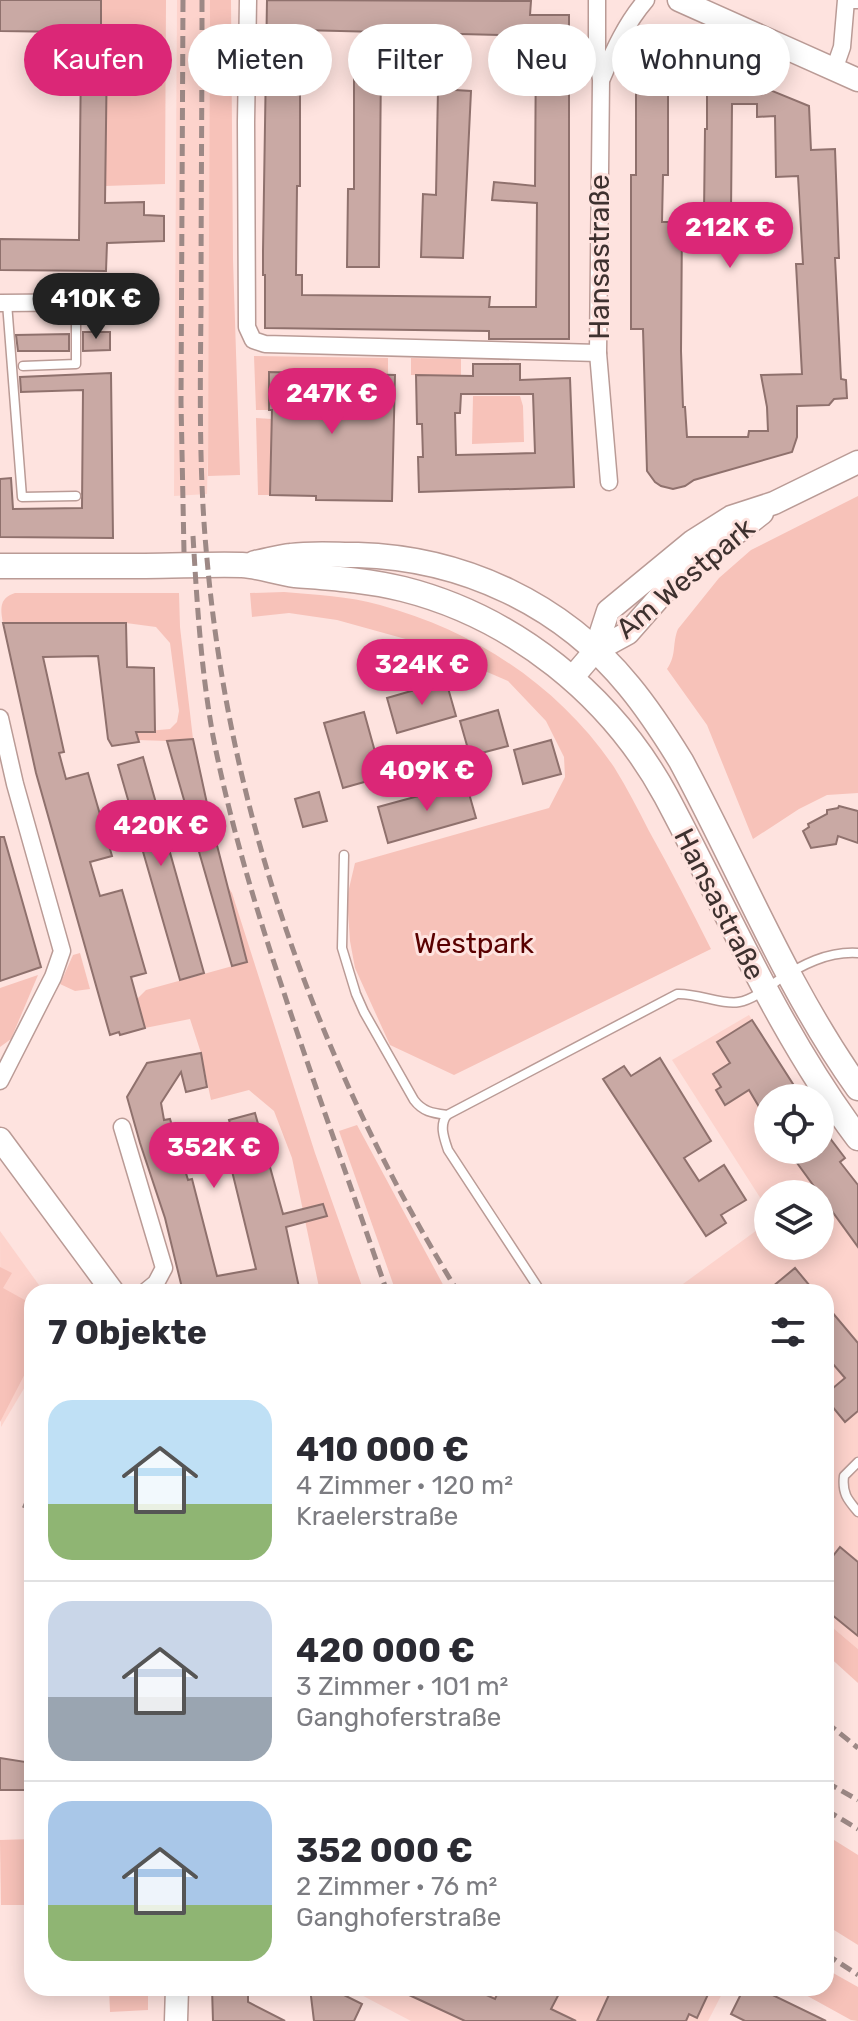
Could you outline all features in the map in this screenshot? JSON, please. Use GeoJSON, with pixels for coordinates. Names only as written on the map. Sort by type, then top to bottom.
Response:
{"type":"FeatureCollection","features":[{"type":"Feature","properties":{"kind":"main road","name":"Hansastraße"},"geometry":{"type":"LineString","coordinates":[[245,565],[292,555],[382,556],[427,562],[471,574],[528,601],[551,615],[595,651],[627,684],[673,748],[788,974],[858,1088]]}},
{"type":"Feature","properties":{"kind":"main road","name":"Hansastraße"},"geometry":{"type":"LineString","coordinates":[[245,565],[292,574],[375,583],[432,598],[486,621],[518,639],[572,678],[601,706],[646,764],[665,795],[764,990],[794,1042],[858,1138]]}},
{"type":"Feature","properties":{"kind":"main road"},"geometry":{"type":"LineString","coordinates":[[0,566],[245,565]]}},
{"type":"Feature","properties":{"kind":"street"},"geometry":{"type":"LineString","coordinates":[[248,0],[247,327],[253,340],[265,344],[598,353]]}},
{"type":"Feature","properties":{"kind":"street","name":"Hansastraße"},"geometry":{"type":"LineString","coordinates":[[597,0],[597,51],[601,80],[598,353],[609,482]]}},
{"type":"Feature","properties":{"kind":"street","name":"Hansastraße"},"geometry":{"type":"LineString","coordinates":[[601,80],[624,31],[646,0]]}},
{"type":"Feature","properties":{"kind":"street"},"geometry":{"type":"LineString","coordinates":[[679,0],[858,80]]}},
{"type":"Feature","properties":{"kind":"street"},"geometry":{"type":"LineString","coordinates":[[834,70],[842,47],[850,3]]}},
{"type":"Feature","properties":{"kind":"street"},"geometry":{"type":"LineString","coordinates":[[4,303],[116,302],[150,305]]}},
{"type":"Feature","properties":{"kind":"street","name":"Am Westpark"},"geometry":{"type":"LineString","coordinates":[[572,678],[595,651],[628,633],[668,587],[704,555],[774,503],[858,462]]}},
{"type":"Feature","properties":{"kind":"street"},"geometry":{"type":"LineString","coordinates":[[0,718],[15,784],[62,951],[48,987],[0,1081]]}},
{"type":"Feature","properties":{"kind":"street"},"geometry":{"type":"LineString","coordinates":[[122,1127],[164,1268],[155,1284]]}},
{"type":"Feature","properties":{"kind":"street"},"geometry":{"type":"LineString","coordinates":[[0,1139],[107,1284]]}},
{"type":"Feature","properties":{"kind":"street"},"geometry":{"type":"LineString","coordinates":[[176,2021],[177,1996]]}},
{"type":"Feature","properties":{"kind":"lane"},"geometry":{"type":"LineString","coordinates":[[4,303],[22,497],[76,496]]}},
{"type":"Feature","properties":{"kind":"lane"},"geometry":{"type":"LineString","coordinates":[[23,366],[76,364],[76,303]]}},
{"type":"Feature","properties":{"kind":"lane"},"geometry":{"type":"LineString","coordinates":[[344,855],[342,948],[356,994],[420,1108],[447,1115]]}},
{"type":"Feature","properties":{"kind":"lane","name":"Hansastraße"},"geometry":{"type":"LineString","coordinates":[[788,974],[819,959],[843,952],[858,953]]}},
{"type":"Feature","properties":{"kind":"lane"},"geometry":{"type":"LineString","coordinates":[[536,1284],[448,1150],[443,1137],[443,1121],[447,1115],[677,994],[692,993],[728,1003],[740,1002],[788,974]]}},
{"type":"Feature","properties":{"kind":"lane"},"geometry":{"type":"LineString","coordinates":[[858,1462],[844,1476],[842,1489],[858,1512]]}},
{"type":"Feature","properties":{"kind":"shaded area"},"geometry":{"type":"Polygon","coordinates":[[[177,0],[210,0],[210,24],[188,24],[188,96],[210,96],[207,494],[174,496],[177,0]]]}},
{"type":"Feature","properties":{"kind":"shaded area"},"geometry":{"type":"Polygon","coordinates":[[[749,1015],[793,1084],[754,1084],[754,1164],[834,1164],[834,1143],[845,1158],[840,1162],[858,1185],[858,1649],[834,1629],[834,1284],[683,1284],[754,1232],[754,1260],[834,1260],[834,1180],[754,1180],[754,1188],[672,1060],[749,1015]]]}},
{"type":"Feature","properties":{"kind":"shaded area"},"geometry":{"type":"Polygon","coordinates":[[[0,1231],[38,1284],[24,1284],[24,1388],[1,1427],[0,1231]]]}},
{"type":"Feature","properties":{"kind":"shaded area"},"geometry":{"type":"Polygon","coordinates":[[[363,1996],[721,1996],[708,2021],[411,2021],[363,1996]]]}},
{"type":"Feature","properties":{"kind":"green space"},"geometry":{"type":"Polygon","coordinates":[[[101,0],[166,0],[166,24],[101,24],[101,0]]]}},
{"type":"Feature","properties":{"kind":"green space"},"geometry":{"type":"Polygon","coordinates":[[[210,0],[231,0],[231,24],[210,24],[210,0]]]}},
{"type":"Feature","properties":{"kind":"green space"},"geometry":{"type":"Polygon","coordinates":[[[105,96],[165,96],[165,184],[105,186],[105,96]]]}},
{"type":"Feature","properties":{"kind":"green space"},"geometry":{"type":"Polygon","coordinates":[[[210,96],[232,96],[240,475],[208,476],[210,96]]]}},
{"type":"Feature","properties":{"kind":"green space"},"geometry":{"type":"Polygon","coordinates":[[[254,356],[388,358],[388,374],[270,372],[269,410],[256,410],[254,356]]]}},
{"type":"Feature","properties":{"kind":"green space"},"geometry":{"type":"Polygon","coordinates":[[[411,358],[461,359],[461,376],[411,375],[411,358]]]}},
{"type":"Feature","properties":{"kind":"green space"},"geometry":{"type":"Polygon","coordinates":[[[473,396],[520,396],[524,442],[472,444],[473,396]]]}},
{"type":"Feature","properties":{"kind":"green space"},"geometry":{"type":"Polygon","coordinates":[[[256,418],[272,419],[270,495],[258,495],[256,418]]]}},
{"type":"Feature","properties":{"kind":"green space"},"geometry":{"type":"Polygon","coordinates":[[[858,496],[858,793],[827,795],[753,839],[707,725],[667,669],[676,634],[719,578],[751,550],[858,496]]]}},
{"type":"Feature","properties":{"kind":"green space","name":"Westpark"},"geometry":{"type":"Polygon","coordinates":[[[284,592],[356,600],[415,616],[481,646],[540,687],[592,738],[614,767],[711,949],[454,1075],[390,1045],[355,968],[347,897],[355,863],[549,808],[565,777],[564,757],[546,721],[508,681],[420,643],[337,620],[289,613],[252,617],[250,593],[284,592]]]}},
{"type":"Feature","properties":{"kind":"green space"},"geometry":{"type":"Polygon","coordinates":[[[15,593],[179,593],[193,739],[138,740],[137,732],[170,729],[177,722],[179,711],[170,643],[156,627],[126,623],[3,623],[2,604],[15,593]]]}},
{"type":"Feature","properties":{"kind":"green space"},"geometry":{"type":"Polygon","coordinates":[[[228,887],[361,1284],[318,1284],[292,1158],[274,1111],[249,1090],[211,1100],[190,1019],[145,1028],[137,999],[146,990],[247,962],[228,887]]]}},
{"type":"Feature","properties":{"kind":"green space"},"geometry":{"type":"Polygon","coordinates":[[[80,953],[90,989],[75,991],[60,984],[73,955],[80,953]]]}},
{"type":"Feature","properties":{"kind":"green space"},"geometry":{"type":"Polygon","coordinates":[[[38,975],[11,1039],[0,1047],[0,988],[38,975]]]}},
{"type":"Feature","properties":{"kind":"green space"},"geometry":{"type":"Polygon","coordinates":[[[357,1125],[443,1284],[393,1284],[339,1131],[357,1125]]]}},
{"type":"Feature","properties":{"kind":"green space"},"geometry":{"type":"Polygon","coordinates":[[[0,1267],[12,1273],[3,1288],[24,1300],[24,1376],[0,1422],[0,1267]]]}},
{"type":"Feature","properties":{"kind":"green space"},"geometry":{"type":"Polygon","coordinates":[[[834,1629],[858,1649],[858,1683],[834,1661],[834,1629]]]}},
{"type":"Feature","properties":{"kind":"green space"},"geometry":{"type":"Polygon","coordinates":[[[24,1839],[24,1905],[1,1905],[0,1840],[24,1839]]]}},
{"type":"Feature","properties":{"kind":"green space"},"geometry":{"type":"Polygon","coordinates":[[[834,1840],[858,1855],[858,1945],[834,1930],[834,1840]]]}},
{"type":"Feature","properties":{"kind":"green space"},"geometry":{"type":"Polygon","coordinates":[[[834,1974],[858,1987],[858,2021],[808,1996],[834,1996],[834,1974]]]}},
{"type":"Feature","properties":{"kind":"green space"},"geometry":{"type":"Polygon","coordinates":[[[109,1996],[148,1996],[148,2010],[110,2012],[109,1996]]]}},
{"type":"Feature","properties":{"kind":"building"},"geometry":{"type":"Polygon","coordinates":[[[0,0],[101,0],[101,24],[24,24],[24,31],[0,31],[0,0]]]}},
{"type":"Feature","properties":{"kind":"building"},"geometry":{"type":"Polygon","coordinates":[[[267,0],[531,1],[530,15],[569,15],[569,24],[488,24],[488,35],[472,34],[472,24],[348,24],[348,31],[332,31],[332,24],[267,24],[267,0]]]}},
{"type":"Feature","properties":{"kind":"building"},"geometry":{"type":"Polygon","coordinates":[[[81,96],[106,96],[105,203],[144,202],[144,215],[164,216],[164,241],[107,243],[106,271],[0,270],[0,239],[79,240],[81,96]]]}},
{"type":"Feature","properties":{"kind":"building"},"geometry":{"type":"Polygon","coordinates":[[[266,96],[300,96],[296,275],[302,275],[302,295],[490,297],[489,307],[536,307],[537,203],[492,200],[494,182],[535,186],[536,96],[569,96],[569,339],[489,339],[489,331],[265,328],[266,96]]]}},
{"type":"Feature","properties":{"kind":"building"},"geometry":{"type":"Polygon","coordinates":[[[354,96],[381,96],[379,267],[347,267],[348,189],[354,189],[354,96]]]}},
{"type":"Feature","properties":{"kind":"building"},"geometry":{"type":"Polygon","coordinates":[[[438,96],[471,96],[463,258],[421,257],[423,194],[436,195],[438,96]]]}},
{"type":"Feature","properties":{"kind":"building"},"geometry":{"type":"Polygon","coordinates":[[[636,96],[668,96],[668,175],[663,175],[662,222],[682,222],[681,351],[687,437],[748,437],[749,431],[768,431],[761,375],[802,374],[796,264],[803,264],[798,176],[776,177],[775,116],[757,117],[757,104],[732,104],[731,214],[704,214],[707,96],[785,96],[809,106],[811,150],[835,149],[839,258],[835,258],[841,379],[846,380],[847,398],[834,399],[829,405],[797,406],[797,437],[792,452],[673,489],[655,482],[647,471],[643,329],[631,329],[631,175],[636,175],[636,96]]]}},
{"type":"Feature","properties":{"kind":"building"},"geometry":{"type":"Polygon","coordinates":[[[83,332],[110,332],[110,350],[83,351],[83,332]]]}},
{"type":"Feature","properties":{"kind":"building"},"geometry":{"type":"Polygon","coordinates":[[[69,334],[69,351],[18,351],[16,335],[69,334]]]}},
{"type":"Feature","properties":{"kind":"building"},"geometry":{"type":"Polygon","coordinates":[[[473,364],[520,364],[520,380],[570,378],[574,487],[419,492],[418,457],[423,457],[422,424],[417,424],[416,375],[473,376],[473,364]],[[461,394],[460,413],[455,413],[456,455],[535,453],[533,394],[461,394]]]}},
{"type":"Feature","properties":{"kind":"building"},"geometry":{"type":"Polygon","coordinates":[[[269,372],[395,375],[392,501],[316,500],[316,496],[270,495],[272,410],[269,410],[269,372]]]}},
{"type":"Feature","properties":{"kind":"building"},"geometry":{"type":"Polygon","coordinates":[[[111,373],[113,538],[0,537],[0,479],[11,478],[13,509],[82,508],[83,390],[21,392],[20,377],[111,373]]]}},
{"type":"Feature","properties":{"kind":"building"},"geometry":{"type":"Polygon","coordinates":[[[3,623],[126,623],[127,667],[154,668],[155,732],[136,732],[139,742],[112,746],[108,739],[98,656],[43,657],[64,752],[59,753],[66,779],[88,773],[112,856],[90,862],[100,896],[122,890],[146,973],[131,977],[145,1028],[110,1035],[36,773],[3,623]]]}},
{"type":"Feature","properties":{"kind":"building"},"geometry":{"type":"Polygon","coordinates":[[[446,681],[456,716],[397,733],[387,698],[446,681]]]}},
{"type":"Feature","properties":{"kind":"building"},"geometry":{"type":"Polygon","coordinates":[[[498,710],[508,746],[470,756],[460,721],[498,710]]]}},
{"type":"Feature","properties":{"kind":"building"},"geometry":{"type":"Polygon","coordinates":[[[364,712],[382,777],[343,788],[324,723],[364,712]]]}},
{"type":"Feature","properties":{"kind":"building"},"geometry":{"type":"Polygon","coordinates":[[[193,739],[247,962],[232,966],[167,741],[193,739]]]}},
{"type":"Feature","properties":{"kind":"building"},"geometry":{"type":"Polygon","coordinates":[[[551,740],[561,774],[523,784],[514,750],[551,740]]]}},
{"type":"Feature","properties":{"kind":"building"},"geometry":{"type":"Polygon","coordinates":[[[143,757],[204,973],[180,980],[118,765],[143,757]]]}},
{"type":"Feature","properties":{"kind":"building"},"geometry":{"type":"Polygon","coordinates":[[[466,783],[476,818],[388,843],[378,807],[466,783]]]}},
{"type":"Feature","properties":{"kind":"building"},"geometry":{"type":"Polygon","coordinates":[[[319,792],[327,821],[303,827],[295,799],[319,792]]]}},
{"type":"Feature","properties":{"kind":"building"},"geometry":{"type":"Polygon","coordinates":[[[839,806],[858,811],[858,843],[838,836],[836,844],[811,848],[803,831],[809,827],[808,824],[827,814],[827,810],[839,806]]]}},
{"type":"Feature","properties":{"kind":"building"},"geometry":{"type":"Polygon","coordinates":[[[0,837],[4,837],[41,967],[0,981],[0,837]]]}},
{"type":"Feature","properties":{"kind":"building"},"geometry":{"type":"Polygon","coordinates":[[[752,1020],[793,1084],[754,1084],[754,1098],[749,1090],[725,1105],[716,1090],[721,1087],[713,1074],[730,1063],[717,1042],[752,1020]]]}},
{"type":"Feature","properties":{"kind":"building"},"geometry":{"type":"Polygon","coordinates":[[[201,1053],[207,1087],[186,1092],[181,1072],[161,1103],[164,1120],[170,1119],[188,1180],[192,1179],[217,1276],[256,1269],[231,1167],[230,1155],[234,1154],[228,1135],[233,1134],[229,1120],[255,1113],[283,1214],[323,1204],[327,1216],[286,1227],[298,1284],[181,1284],[165,1218],[127,1097],[147,1063],[201,1053]]]}},
{"type":"Feature","properties":{"kind":"building"},"geometry":{"type":"Polygon","coordinates":[[[660,1058],[711,1141],[684,1158],[699,1181],[724,1165],[746,1200],[721,1215],[726,1223],[706,1236],[603,1079],[624,1066],[631,1076],[660,1058]]]}},
{"type":"Feature","properties":{"kind":"building"},"geometry":{"type":"Polygon","coordinates":[[[834,1143],[845,1158],[840,1162],[858,1185],[858,1247],[834,1214],[834,1180],[809,1180],[798,1164],[834,1164],[834,1143]]]}},
{"type":"Feature","properties":{"kind":"building"},"geometry":{"type":"Polygon","coordinates":[[[795,1268],[808,1284],[776,1284],[795,1268]]]}},
{"type":"Feature","properties":{"kind":"building"},"geometry":{"type":"Polygon","coordinates":[[[834,1314],[858,1343],[858,1411],[845,1422],[834,1409],[834,1387],[845,1378],[834,1365],[834,1314]]]}},
{"type":"Feature","properties":{"kind":"building"},"geometry":{"type":"Polygon","coordinates":[[[840,1547],[858,1562],[858,1636],[834,1616],[834,1555],[840,1547]]]}},
{"type":"Feature","properties":{"kind":"building"},"geometry":{"type":"Polygon","coordinates":[[[0,1758],[24,1762],[24,1790],[0,1790],[0,1758]]]}},
{"type":"Feature","properties":{"kind":"building"},"geometry":{"type":"Polygon","coordinates":[[[212,1996],[248,1996],[248,2002],[285,2021],[213,2021],[212,1996]]]}},
{"type":"Feature","properties":{"kind":"building"},"geometry":{"type":"Polygon","coordinates":[[[311,1996],[346,1996],[362,2004],[354,2021],[314,2021],[311,1996]]]}},
{"type":"Feature","properties":{"kind":"building"},"geometry":{"type":"Polygon","coordinates":[[[411,1996],[488,1996],[495,1999],[496,1996],[558,1996],[551,2009],[576,2021],[465,2021],[411,1996]]]}},
{"type":"Feature","properties":{"kind":"building"},"geometry":{"type":"Polygon","coordinates":[[[608,1996],[707,1996],[697,2018],[689,2014],[686,2021],[597,2021],[608,1996]]]}},
{"type":"Feature","properties":{"kind":"building"},"geometry":{"type":"Polygon","coordinates":[[[740,1996],[774,1996],[826,2021],[745,2021],[731,2014],[740,1996]]]}},
{"type":"Feature","properties":{"kind":"railway"},"geometry":{"type":"LineString","coordinates":[[183,0],[181,402],[184,552]]}},
{"type":"Feature","properties":{"kind":"railway"},"geometry":{"type":"LineString","coordinates":[[202,0],[200,404],[203,497],[219,656],[237,752],[260,847],[324,1031],[364,1121],[453,1284]]}},
{"type":"Feature","properties":{"kind":"railway"},"geometry":{"type":"LineString","coordinates":[[193,536],[209,711],[236,833],[284,993],[384,1284]]}},
{"type":"Feature","properties":{"kind":"railway"},"geometry":{"type":"LineString","coordinates":[[834,1728],[858,1748]]}},
{"type":"Feature","properties":{"kind":"railway"},"geometry":{"type":"LineString","coordinates":[[834,1786],[858,1800]]}},
{"type":"Feature","properties":{"kind":"railway"},"geometry":{"type":"LineString","coordinates":[[834,1815],[858,1829]]}},
{"type":"Feature","properties":{"kind":"railway"},"geometry":{"type":"LineString","coordinates":[[834,1959],[858,1975]]}}]}
